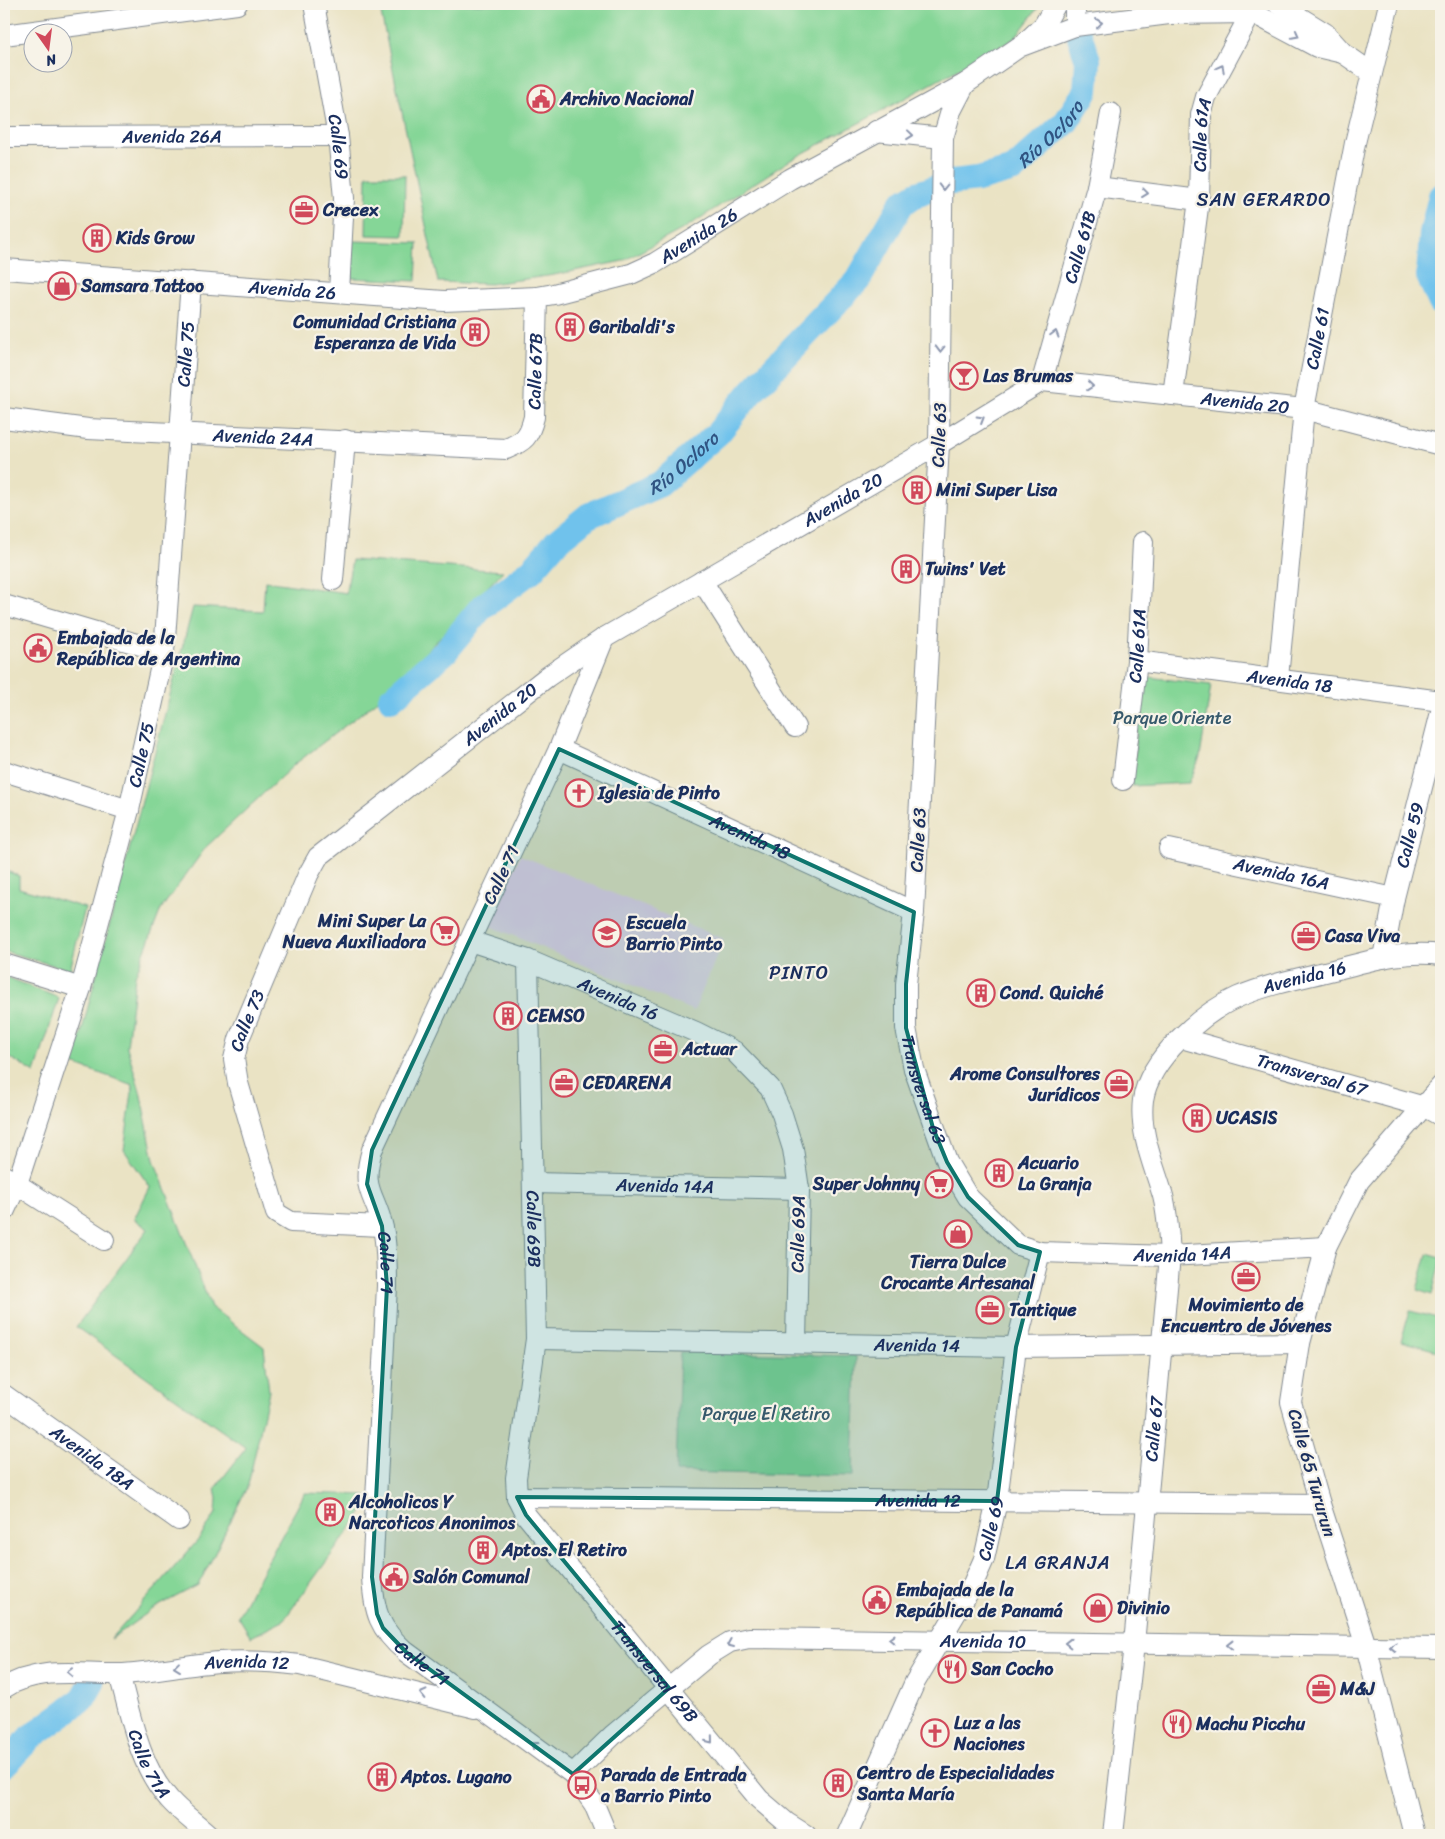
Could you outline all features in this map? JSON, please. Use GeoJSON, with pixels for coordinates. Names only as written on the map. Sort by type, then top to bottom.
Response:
{"type":"FeatureCollection","features":[{"type":"Feature","properties":{"kind":"street"},"geometry":{"type":"LineString","coordinates":[[4,34],[237,4]]}},
{"type":"Feature","properties":{"kind":"street","name":"Calle 69"},"geometry":{"type":"LineString","coordinates":[[314,4],[338,136],[344,198],[339,292]]}},
{"type":"Feature","properties":{"kind":"street"},"geometry":{"type":"LineString","coordinates":[[1020,47],[1044,25],[1056,4]]}},
{"type":"Feature","properties":{"kind":"street"},"geometry":{"type":"LineString","coordinates":[[1075,4],[1075,26]]}},
{"type":"Feature","properties":{"kind":"street","name":"Avenida 26"},"geometry":{"type":"LineString","coordinates":[[1278,4],[1325,33],[1343,53],[1372,73]]}},
{"type":"Feature","properties":{"kind":"street","name":"Calle 61"},"geometry":{"type":"LineString","coordinates":[[1278,678],[1304,409],[1355,143],[1389,4]]}},
{"type":"Feature","properties":{"kind":"street","name":"Avenida 26"},"geometry":{"type":"LineString","coordinates":[[4,268],[444,301],[537,297],[587,287],[631,274],[655,263],[790,179],[965,84],[1020,47],[1075,26],[1169,14],[1254,8],[1317,47],[1343,53]]}},
{"type":"Feature","properties":{"kind":"street","name":"Calle 61A"},"geometry":{"type":"LineString","coordinates":[[1173,395],[1199,200],[1201,115],[1206,97],[1254,8]]}},
{"type":"Feature","properties":{"kind":"street","name":"Calle 63"},"geometry":{"type":"LineString","coordinates":[[914,912],[939,444],[943,138],[952,111],[965,84]]}},
{"type":"Feature","properties":{"kind":"street","name":"Calle 61B"},"geometry":{"type":"LineString","coordinates":[[1042,381],[1096,187],[1111,113]]}},
{"type":"Feature","properties":{"kind":"street"},"geometry":{"type":"LineString","coordinates":[[876,131],[943,138]]}},
{"type":"Feature","properties":{"kind":"street","name":"Avenida 26A"},"geometry":{"type":"LineString","coordinates":[[4,136],[338,136]]}},
{"type":"Feature","properties":{"kind":"street"},"geometry":{"type":"LineString","coordinates":[[1096,187],[1199,200]]}},
{"type":"Feature","properties":{"kind":"street","name":"Calle 75"},"geometry":{"type":"LineString","coordinates":[[4,1212],[10,1180],[81,988],[129,810],[164,652],[191,282]]}},
{"type":"Feature","properties":{"kind":"street","name":"Calle 67B"},"geometry":{"type":"LineString","coordinates":[[521,443],[530,433],[534,417],[537,297]]}},
{"type":"Feature","properties":{"kind":"street","name":"Avenida 20"},"geometry":{"type":"LineString","coordinates":[[318,857],[547,677],[604,638],[939,444],[1042,381],[1304,409],[1441,445]]}},
{"type":"Feature","properties":{"kind":"street","name":"Avenida 24A"},"geometry":{"type":"LineString","coordinates":[[4,418],[88,429],[345,440],[490,449],[506,449],[521,443]]}},
{"type":"Feature","properties":{"kind":"street"},"geometry":{"type":"LineString","coordinates":[[333,580],[345,440]]}},
{"type":"Feature","properties":{"kind":"street","name":"Calle 61A"},"geometry":{"type":"LineString","coordinates":[[1123,780],[1136,661],[1143,542]]}},
{"type":"Feature","properties":{"kind":"street"},"geometry":{"type":"LineString","coordinates":[[702,581],[795,727]]}},
{"type":"Feature","properties":{"kind":"street"},"geometry":{"type":"LineString","coordinates":[[4,605],[164,652]]}},
{"type":"Feature","properties":{"kind":"street","name":"Calle 71"},"geometry":{"type":"LineString","coordinates":[[604,638],[559,749],[372,1150],[367,1168],[367,1184],[382,1226],[387,1256],[372,1577],[377,1614],[383,1628],[393,1641],[573,1774],[594,1804],[607,1835]]}},
{"type":"Feature","properties":{"kind":"street","name":"Avenida 18"},"geometry":{"type":"LineString","coordinates":[[1136,661],[1278,678],[1441,701]]}},
{"type":"Feature","properties":{"kind":"street","name":"Calle 59"},"geometry":{"type":"LineString","coordinates":[[1383,958],[1394,898],[1441,712]]}},
{"type":"Feature","properties":{"kind":"street","name":"Avenida 18"},"geometry":{"type":"LineString","coordinates":[[559,749],[914,912]]}},
{"type":"Feature","properties":{"kind":"street"},"geometry":{"type":"LineString","coordinates":[[4,771],[129,810]]}},
{"type":"Feature","properties":{"kind":"street","name":"Avenida 16A"},"geometry":{"type":"LineString","coordinates":[[1169,849],[1394,898]]}},
{"type":"Feature","properties":{"kind":"street","name":"Calle 73"},"geometry":{"type":"LineString","coordinates":[[318,857],[308,874],[239,1039],[234,1059],[238,1083],[276,1213],[284,1219],[302,1223],[382,1226]]}},
{"type":"Feature","properties":{"kind":"street","name":"Transversal 63"},"geometry":{"type":"LineString","coordinates":[[914,912],[906,984],[906,1028],[914,1069],[933,1128],[947,1162],[968,1197],[1018,1245],[1040,1252]]}},
{"type":"Feature","properties":{"kind":"street","name":"Avenida 16"},"geometry":{"type":"LineString","coordinates":[[470,941],[528,960],[696,1032],[734,1051],[757,1073]]}},
{"type":"Feature","properties":{"kind":"street","name":"Avenida 16"},"geometry":{"type":"LineString","coordinates":[[1181,1038],[1207,1016],[1237,998],[1266,987],[1407,953],[1441,955]]}},
{"type":"Feature","properties":{"kind":"street","name":"Calle 69B"},"geometry":{"type":"LineString","coordinates":[[518,1497],[516,1478],[536,1339],[528,960]]}},
{"type":"Feature","properties":{"kind":"street"},"geometry":{"type":"LineString","coordinates":[[4,964],[81,988]]}},
{"type":"Feature","properties":{"kind":"street","name":"Transversal 67"},"geometry":{"type":"LineString","coordinates":[[1181,1038],[1433,1112]]}},
{"type":"Feature","properties":{"kind":"street","name":"Calle 67"},"geometry":{"type":"LineString","coordinates":[[1113,1835],[1134,1644],[1170,1256],[1168,1221],[1146,1138],[1143,1098],[1151,1076],[1166,1052],[1181,1038]]}},
{"type":"Feature","properties":{"kind":"street","name":"Calle 69A"},"geometry":{"type":"LineString","coordinates":[[757,1073],[770,1088],[782,1114],[793,1149],[798,1189],[796,1343]]}},
{"type":"Feature","properties":{"kind":"street","name":"Calle 65 Tururun"},"geometry":{"type":"LineString","coordinates":[[1414,1835],[1366,1646],[1320,1504],[1291,1402],[1300,1343],[1326,1246],[1360,1181],[1433,1112],[1441,1086]]}},
{"type":"Feature","properties":{"kind":"street"},"geometry":{"type":"LineString","coordinates":[[10,1180],[104,1240]]}},
{"type":"Feature","properties":{"kind":"street","name":"Avenida 14A"},"geometry":{"type":"LineString","coordinates":[[532,1183],[798,1189]]}},
{"type":"Feature","properties":{"kind":"street","name":"Avenida 14A"},"geometry":{"type":"LineString","coordinates":[[1040,1252],[1170,1256],[1326,1246]]}},
{"type":"Feature","properties":{"kind":"street","name":"Calle 69"},"geometry":{"type":"LineString","coordinates":[[847,1835],[915,1682],[972,1586],[984,1559],[998,1501],[1016,1347],[1040,1252]]}},
{"type":"Feature","properties":{"kind":"street","name":"Avenida 14"},"geometry":{"type":"LineString","coordinates":[[536,1339],[1016,1347],[1163,1347],[1300,1343]]}},
{"type":"Feature","properties":{"kind":"street","name":"Avenida 18A"},"geometry":{"type":"LineString","coordinates":[[4,1395],[180,1520]]}},
{"type":"Feature","properties":{"kind":"street","name":"Avenida 12"},"geometry":{"type":"LineString","coordinates":[[518,1497],[1320,1504]]}},
{"type":"Feature","properties":{"kind":"street","name":"Transversal 69B"},"geometry":{"type":"LineString","coordinates":[[518,1497],[526,1516],[759,1799],[787,1823],[806,1835]]}},
{"type":"Feature","properties":{"kind":"street","name":"Avenida 10"},"geometry":{"type":"LineString","coordinates":[[573,1774],[613,1736],[709,1655],[730,1642],[749,1638],[1441,1648]]}},
{"type":"Feature","properties":{"kind":"street","name":"Avenida 12"},"geometry":{"type":"LineString","coordinates":[[4,1688],[13,1682],[60,1672],[119,1674],[220,1662],[271,1661],[300,1665],[487,1711]]}},
{"type":"Feature","properties":{"kind":"street","name":"Calle 71A"},"geometry":{"type":"LineString","coordinates":[[119,1674],[150,1774],[169,1799],[209,1835]]}},
{"type":"Feature","properties":{"kind":"highlighted area"},"geometry":{"type":"Polygon","coordinates":[[[559,749],[914,912],[906,984],[906,1028],[933,1128],[947,1162],[968,1197],[1018,1245],[1040,1252],[1016,1347],[997,1501],[517,1497],[526,1515],[669,1688],[573,1774],[406,1652],[383,1628],[377,1614],[372,1577],[387,1286],[382,1226],[367,1184],[372,1150],[559,749]]]}},
{"type":"Feature","properties":{"kind":"shaded area","name":"Escuela Barrio Pinto"},"geometry":{"type":"Polygon","coordinates":[[[520,855],[724,939],[694,1011],[490,926],[520,855]]]}},
{"type":"Feature","properties":{"kind":"green space"},"geometry":{"type":"Polygon","coordinates":[[[379,4],[1041,4],[1014,39],[789,161],[685,228],[623,261],[554,275],[490,284],[438,282],[379,4]]]}},
{"type":"Feature","properties":{"kind":"green space"},"geometry":{"type":"Polygon","coordinates":[[[367,175],[405,175],[404,236],[366,235],[367,175]]]}},
{"type":"Feature","properties":{"kind":"green space"},"geometry":{"type":"Polygon","coordinates":[[[353,241],[418,243],[416,281],[351,278],[353,241]]]}},
{"type":"Feature","properties":{"kind":"green space"},"geometry":{"type":"Polygon","coordinates":[[[352,560],[503,571],[385,695],[295,764],[206,847],[161,909],[135,976],[127,1047],[140,1091],[154,1160],[211,1307],[264,1347],[269,1391],[248,1485],[198,1585],[153,1609],[111,1639],[200,1538],[216,1513],[217,1498],[215,1488],[246,1448],[76,1327],[148,1229],[134,1219],[150,1187],[124,1150],[133,1085],[73,1064],[193,607],[263,611],[265,581],[346,593],[352,560]]]}},
{"type":"Feature","properties":{"kind":"green space","name":"Parque Oriente"},"geometry":{"type":"Polygon","coordinates":[[[1141,676],[1211,685],[1200,757],[1189,783],[1132,786],[1141,676]]]}},
{"type":"Feature","properties":{"kind":"green space"},"geometry":{"type":"Polygon","coordinates":[[[4,870],[19,876],[19,888],[85,908],[70,970],[4,951],[4,870]]]}},
{"type":"Feature","properties":{"kind":"green space"},"geometry":{"type":"Polygon","coordinates":[[[4,976],[59,998],[35,1073],[4,1054],[4,976]]]}},
{"type":"Feature","properties":{"kind":"green space"},"geometry":{"type":"Polygon","coordinates":[[[1427,1254],[1441,1258],[1432,1295],[1417,1290],[1427,1254]]]}},
{"type":"Feature","properties":{"kind":"green space"},"geometry":{"type":"Polygon","coordinates":[[[1410,1311],[1441,1319],[1441,1352],[1401,1341],[1410,1311]]]}},
{"type":"Feature","properties":{"kind":"green space","name":"Parque El Retiro"},"geometry":{"type":"Polygon","coordinates":[[[680,1352],[856,1356],[853,1476],[676,1472],[680,1352]]]}},
{"type":"Feature","properties":{"kind":"green space"},"geometry":{"type":"Polygon","coordinates":[[[305,1493],[366,1495],[366,1507],[283,1621],[251,1637],[238,1616],[305,1493]]]}},
{"type":"Feature","properties":{"kind":"waterway","name":"Río Ocloro"},"geometry":{"type":"LineString","coordinates":[[952,182],[978,179],[1014,169],[1066,122],[1086,91],[1088,60],[1079,34]]}},
{"type":"Feature","properties":{"kind":"waterway","name":"Río Ocloro"},"geometry":{"type":"LineString","coordinates":[[391,699],[445,652],[481,608],[532,570],[557,541],[588,516],[660,484],[718,433],[751,392],[858,280],[902,203],[917,194],[935,188]]}},
{"type":"Feature","properties":{"kind":"waterway","name":"Río Ocloro"},"geometry":{"type":"LineString","coordinates":[[1441,196],[1432,233],[1429,276],[1441,303]]}},
{"type":"Feature","properties":{"kind":"waterway","name":"Río Ocloro"},"geometry":{"type":"LineString","coordinates":[[4,1765],[31,1737],[83,1699],[92,1683]]}},
{"type":"Feature","properties":{"kind":"place","name":"Archivo Nacional"},"geometry":{"type":"Point","coordinates":[541,99]}},
{"type":"Feature","properties":{"kind":"place","name":"Crecex"},"geometry":{"type":"Point","coordinates":[304,210]}},
{"type":"Feature","properties":{"kind":"place","name":"Kids Grow"},"geometry":{"type":"Point","coordinates":[97,238]}},
{"type":"Feature","properties":{"kind":"place","name":"Samsara Tattoo"},"geometry":{"type":"Point","coordinates":[62,286]}},
{"type":"Feature","properties":{"kind":"place","name":"Garibaldi's"},"geometry":{"type":"Point","coordinates":[570,327]}},
{"type":"Feature","properties":{"kind":"place","name":"Comunidad Cristiana Esperanza de Vida"},"geometry":{"type":"Point","coordinates":[475,332]}},
{"type":"Feature","properties":{"kind":"place","name":"Las Brumas"},"geometry":{"type":"Point","coordinates":[964,376]}},
{"type":"Feature","properties":{"kind":"place","name":"Mini Super Lisa"},"geometry":{"type":"Point","coordinates":[917,490]}},
{"type":"Feature","properties":{"kind":"place","name":"Twins' Vet"},"geometry":{"type":"Point","coordinates":[906,569]}},
{"type":"Feature","properties":{"kind":"place","name":"Embajada de la República de Argentina"},"geometry":{"type":"Point","coordinates":[38,648]}},
{"type":"Feature","properties":{"kind":"place","name":"Iglesia de Pinto"},"geometry":{"type":"Point","coordinates":[579,793]}},
{"type":"Feature","properties":{"kind":"place","name":"Mini Super La Nueva Auxiliadora"},"geometry":{"type":"Point","coordinates":[445,931]}},
{"type":"Feature","properties":{"kind":"place","name":"Escuela Barrio Pinto"},"geometry":{"type":"Point","coordinates":[607,933]}},
{"type":"Feature","properties":{"kind":"place","name":"Casa Viva"},"geometry":{"type":"Point","coordinates":[1306,936]}},
{"type":"Feature","properties":{"kind":"place","name":"Cond. Quiché"},"geometry":{"type":"Point","coordinates":[981,993]}},
{"type":"Feature","properties":{"kind":"place","name":"CEMSO"},"geometry":{"type":"Point","coordinates":[508,1016]}},
{"type":"Feature","properties":{"kind":"place","name":"Actuar"},"geometry":{"type":"Point","coordinates":[663,1049]}},
{"type":"Feature","properties":{"kind":"place","name":"CEDARENA"},"geometry":{"type":"Point","coordinates":[564,1083]}},
{"type":"Feature","properties":{"kind":"place","name":"Arome Consultores Jurídicos"},"geometry":{"type":"Point","coordinates":[1119,1084]}},
{"type":"Feature","properties":{"kind":"place","name":"UCASIS"},"geometry":{"type":"Point","coordinates":[1197,1118]}},
{"type":"Feature","properties":{"kind":"place","name":"Acuario La Granja"},"geometry":{"type":"Point","coordinates":[999,1173]}},
{"type":"Feature","properties":{"kind":"place","name":"Super Johnny"},"geometry":{"type":"Point","coordinates":[939,1184]}},
{"type":"Feature","properties":{"kind":"place","name":"Tierra Dulce Crocante Artesanal"},"geometry":{"type":"Point","coordinates":[958,1234]}},
{"type":"Feature","properties":{"kind":"place","name":"Movimiento de Encuentro de Jóvenes"},"geometry":{"type":"Point","coordinates":[1246,1277]}},
{"type":"Feature","properties":{"kind":"place","name":"Tantique"},"geometry":{"type":"Point","coordinates":[990,1310]}},
{"type":"Feature","properties":{"kind":"place","name":"Alcoholicos Y Narcoticos Anonimos"},"geometry":{"type":"Point","coordinates":[330,1512]}},
{"type":"Feature","properties":{"kind":"place","name":"Aptos. El Retiro"},"geometry":{"type":"Point","coordinates":[483,1550]}},
{"type":"Feature","properties":{"kind":"place","name":"Salón Comunal"},"geometry":{"type":"Point","coordinates":[394,1577]}},
{"type":"Feature","properties":{"kind":"place","name":"Embajada de la República de Panamá"},"geometry":{"type":"Point","coordinates":[877,1600]}},
{"type":"Feature","properties":{"kind":"place","name":"Divinio"},"geometry":{"type":"Point","coordinates":[1098,1608]}},
{"type":"Feature","properties":{"kind":"place","name":"San Cocho"},"geometry":{"type":"Point","coordinates":[952,1669]}},
{"type":"Feature","properties":{"kind":"place","name":"M&J"},"geometry":{"type":"Point","coordinates":[1321,1689]}},
{"type":"Feature","properties":{"kind":"place","name":"Machu Picchu"},"geometry":{"type":"Point","coordinates":[1177,1724]}},
{"type":"Feature","properties":{"kind":"place","name":"Luz a las Naciones"},"geometry":{"type":"Point","coordinates":[935,1733]}},
{"type":"Feature","properties":{"kind":"place","name":"Aptos. Lugano"},"geometry":{"type":"Point","coordinates":[382,1777]}},
{"type":"Feature","properties":{"kind":"place","name":"Centro de Especialidades Santa María"},"geometry":{"type":"Point","coordinates":[838,1783]}},
{"type":"Feature","properties":{"kind":"place","name":"Parada de Entrada a Barrio Pinto"},"geometry":{"type":"Point","coordinates":[582,1785]}},
{"type":"Feature","properties":{"kind":"district","name":"SAN GERARDO"},"geometry":{"type":"Point","coordinates":[1264,199]}},
{"type":"Feature","properties":{"kind":"district","name":"PINTO"},"geometry":{"type":"Point","coordinates":[799,972]}},
{"type":"Feature","properties":{"kind":"district","name":"LA GRANJA"},"geometry":{"type":"Point","coordinates":[1058,1562]}}]}
